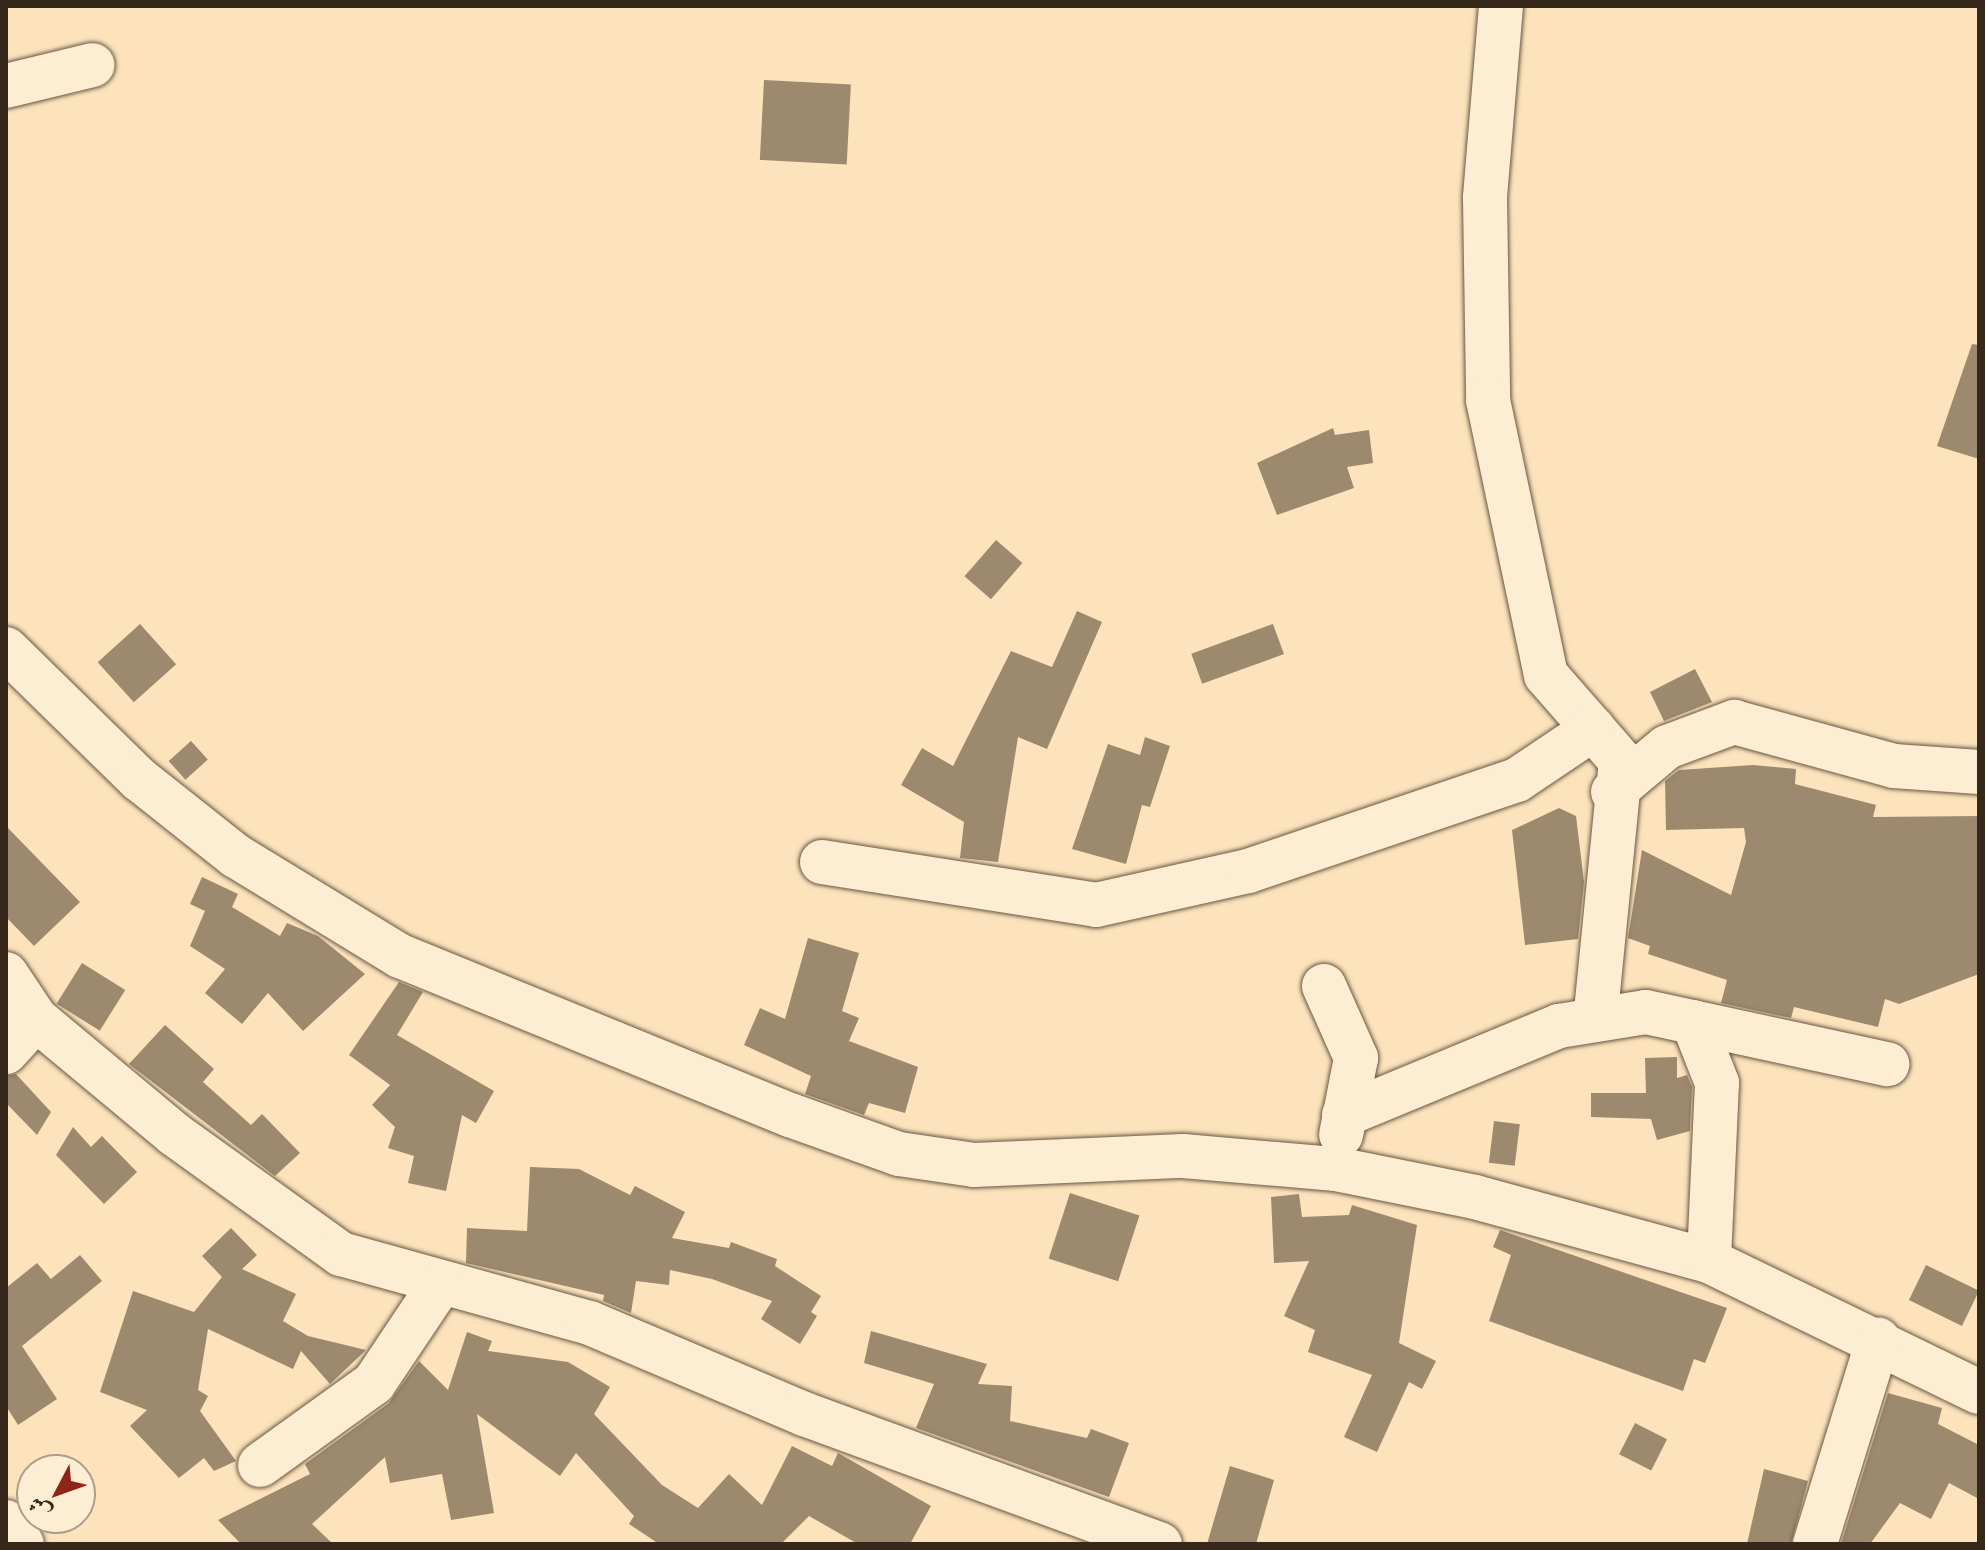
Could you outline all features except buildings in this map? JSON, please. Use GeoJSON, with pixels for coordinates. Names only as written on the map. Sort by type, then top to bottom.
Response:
{"type":"FeatureCollection","features":[{"type":"Feature","properties":{"kind":"street"},"geometry":{"type":"LineString","coordinates":[[1501,6],[1485,198],[1488,400],[1546,675],[1621,761],[1613,792],[1595,1020]]}},
{"type":"Feature","properties":{"kind":"street"},"geometry":{"type":"LineString","coordinates":[[6,86],[93,65]]}},
{"type":"Feature","properties":{"kind":"street"},"geometry":{"type":"LineString","coordinates":[[6,649],[140,780],[236,856],[359,932],[533,1014],[790,1115],[899,1154],[974,1165],[1183,1156],[1336,1169],[1475,1197],[1709,1261],[1878,1340],[1979,1392]]}},
{"type":"Feature","properties":{"kind":"street"},"geometry":{"type":"LineString","coordinates":[[1613,792],[1667,747],[1734,722],[1894,766],[1979,772]]}},
{"type":"Feature","properties":{"kind":"street"},"geometry":{"type":"LineString","coordinates":[[822,862],[1096,905],[1248,871],[1517,780],[1593,729]]}},
{"type":"Feature","properties":{"kind":"street"},"geometry":{"type":"LineString","coordinates":[[6,974],[36,1019],[260,1200],[341,1254],[439,1286],[590,1323],[804,1414],[1160,1544]]}},
{"type":"Feature","properties":{"kind":"street"},"geometry":{"type":"LineString","coordinates":[[1324,986],[1356,1058],[1336,1169]]}},
{"type":"Feature","properties":{"kind":"street"},"geometry":{"type":"LineString","coordinates":[[1344,1115],[1559,1026],[1646,1012],[1887,1064]]}},
{"type":"Feature","properties":{"kind":"street"},"geometry":{"type":"LineString","coordinates":[[6,1052],[36,1019]]}},
{"type":"Feature","properties":{"kind":"street"},"geometry":{"type":"LineString","coordinates":[[1693,1022],[1717,1083],[1709,1261]]}},
{"type":"Feature","properties":{"kind":"street"},"geometry":{"type":"LineString","coordinates":[[260,1465],[374,1383],[439,1286]]}},
{"type":"Feature","properties":{"kind":"street"},"geometry":{"type":"LineString","coordinates":[[1815,1544],[1878,1340]]}},
{"type":"Feature","properties":{"kind":"street"},"geometry":{"type":"LineString","coordinates":[[6,1522],[22,1544]]}}]}
